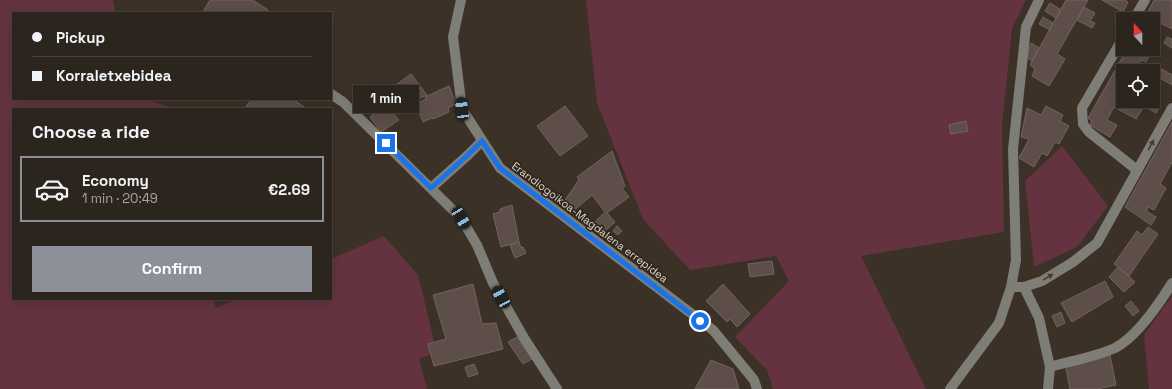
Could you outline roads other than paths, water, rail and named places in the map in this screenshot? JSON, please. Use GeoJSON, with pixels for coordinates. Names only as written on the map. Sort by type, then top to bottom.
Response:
{"type":"FeatureCollection","features":[{"type":"Feature","properties":{"kind":"street","name":"Erandiogoikoa-Magdalena errepidea"},"geometry":{"type":"LineString","coordinates":[[461,0],[453,37],[462,109],[500,168],[713,330],[754,380],[757,389]]}},
{"type":"Feature","properties":{"kind":"street"},"geometry":{"type":"LineString","coordinates":[[950,389],[999,323],[1011,287],[1016,260],[1013,148],[1026,27],[1039,0]]}},
{"type":"Feature","properties":{"kind":"street"},"geometry":{"type":"LineString","coordinates":[[1138,12],[1145,0]]}},
{"type":"Feature","properties":{"kind":"street"},"geometry":{"type":"LineString","coordinates":[[1116,50],[1082,108],[1082,124],[1089,132],[1137,170]]}},
{"type":"Feature","properties":{"kind":"street"},"geometry":{"type":"LineString","coordinates":[[332,95],[343,102],[461,218],[477,245],[501,297],[557,389]]}},
{"type":"Feature","properties":{"kind":"street"},"geometry":{"type":"LineString","coordinates":[[1011,287],[1024,287],[1042,281],[1073,262],[1097,243],[1172,108]]}},
{"type":"Feature","properties":{"kind":"street"},"geometry":{"type":"LineString","coordinates":[[431,188],[482,141]]}},
{"type":"Feature","properties":{"kind":"street"},"geometry":{"type":"LineString","coordinates":[[1050,367],[1115,348],[1131,336],[1159,304],[1172,283]]}},
{"type":"Feature","properties":{"kind":"street"},"geometry":{"type":"LineString","coordinates":[[1024,287],[1039,318],[1050,367],[1048,389]]}}]}
